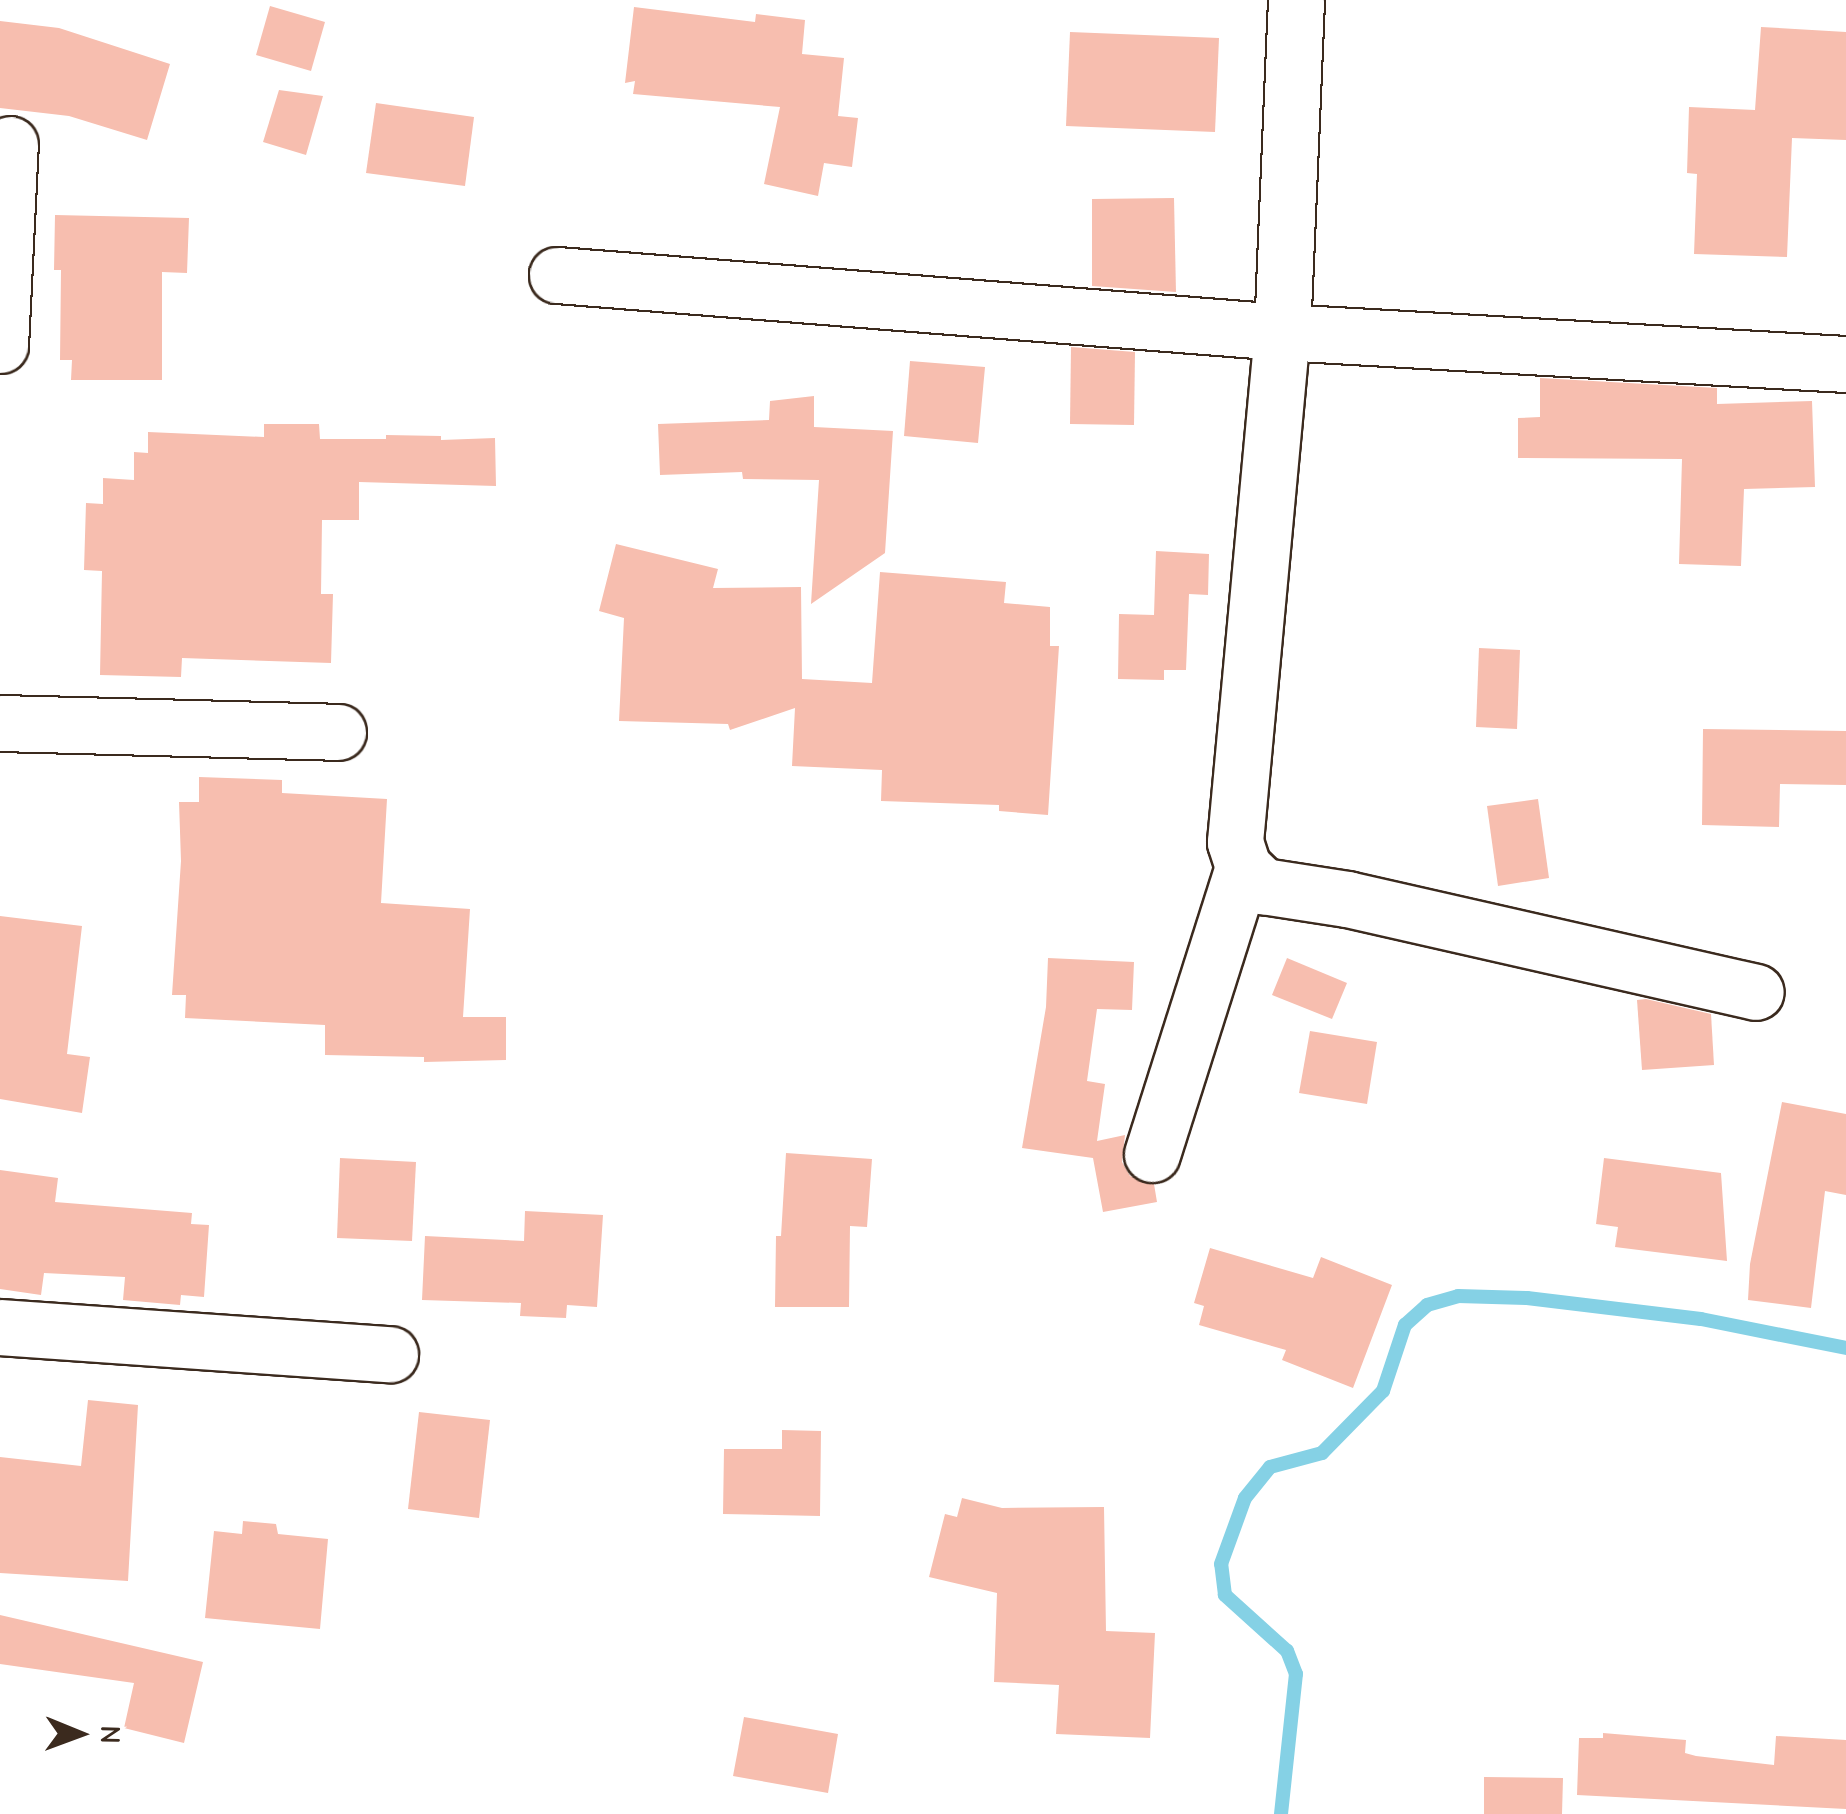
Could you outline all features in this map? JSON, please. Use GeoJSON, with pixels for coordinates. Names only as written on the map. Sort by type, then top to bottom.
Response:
{"type":"FeatureCollection","features":[{"type":"Feature","properties":{"kind":"street"},"geometry":{"type":"LineString","coordinates":[[1296,0],[1282,332],[1235,842],[1243,867],[1264,886],[1347,900],[1756,992]]}},
{"type":"Feature","properties":{"kind":"street"},"geometry":{"type":"LineString","coordinates":[[0,345],[10,144]]}},
{"type":"Feature","properties":{"kind":"street"},"geometry":{"type":"LineString","coordinates":[[557,275],[1282,332],[1846,364]]}},
{"type":"Feature","properties":{"kind":"street"},"geometry":{"type":"LineString","coordinates":[[0,722],[338,732]]}},
{"type":"Feature","properties":{"kind":"street"},"geometry":{"type":"LineString","coordinates":[[1152,1154],[1243,867]]}},
{"type":"Feature","properties":{"kind":"street"},"geometry":{"type":"LineString","coordinates":[[0,1327],[390,1354]]}},
{"type":"Feature","properties":{"kind":"building"},"geometry":{"type":"Polygon","coordinates":[[[270,6],[325,22],[311,71],[256,55],[270,6]]]}},
{"type":"Feature","properties":{"kind":"building"},"geometry":{"type":"Polygon","coordinates":[[[634,7],[755,22],[756,14],[805,20],[802,54],[844,58],[838,116],[858,118],[852,167],[824,163],[818,196],[764,184],[780,107],[633,94],[635,81],[625,83],[634,7]]]}},
{"type":"Feature","properties":{"kind":"building"},"geometry":{"type":"Polygon","coordinates":[[[0,21],[59,28],[170,64],[147,140],[69,116],[0,108],[0,21]]]}},
{"type":"Feature","properties":{"kind":"building"},"geometry":{"type":"Polygon","coordinates":[[[1761,27],[1846,32],[1846,140],[1792,138],[1787,257],[1694,254],[1697,174],[1687,173],[1689,107],[1755,110],[1761,27]]]}},
{"type":"Feature","properties":{"kind":"building"},"geometry":{"type":"Polygon","coordinates":[[[1070,32],[1219,38],[1215,132],[1066,126],[1070,32]]]}},
{"type":"Feature","properties":{"kind":"building"},"geometry":{"type":"Polygon","coordinates":[[[279,90],[323,96],[306,155],[263,142],[279,90]]]}},
{"type":"Feature","properties":{"kind":"building"},"geometry":{"type":"Polygon","coordinates":[[[376,103],[474,117],[465,186],[366,173],[376,103]]]}},
{"type":"Feature","properties":{"kind":"building"},"geometry":{"type":"Polygon","coordinates":[[[1174,198],[1176,292],[1092,286],[1092,199],[1174,198]]]}},
{"type":"Feature","properties":{"kind":"building"},"geometry":{"type":"Polygon","coordinates":[[[55,215],[189,218],[187,273],[162,272],[162,380],[71,380],[72,360],[60,360],[61,270],[54,270],[55,215]]]}},
{"type":"Feature","properties":{"kind":"building"},"geometry":{"type":"Polygon","coordinates":[[[1071,347],[1135,352],[1134,425],[1070,424],[1071,347]]]}},
{"type":"Feature","properties":{"kind":"building"},"geometry":{"type":"Polygon","coordinates":[[[910,361],[985,367],[978,443],[904,436],[910,361]]]}},
{"type":"Feature","properties":{"kind":"building"},"geometry":{"type":"Polygon","coordinates":[[[1540,378],[1717,388],[1717,404],[1812,401],[1815,487],[1744,489],[1741,566],[1679,564],[1682,459],[1518,458],[1518,418],[1540,417],[1540,378]]]}},
{"type":"Feature","properties":{"kind":"building"},"geometry":{"type":"Polygon","coordinates":[[[814,396],[814,427],[893,431],[885,553],[811,604],[819,480],[743,479],[742,472],[660,475],[658,424],[769,420],[770,401],[814,396]]]}},
{"type":"Feature","properties":{"kind":"building"},"geometry":{"type":"Polygon","coordinates":[[[264,424],[319,424],[320,439],[386,439],[386,435],[441,436],[441,440],[495,438],[496,486],[359,482],[359,520],[322,520],[321,594],[333,594],[331,663],[182,658],[181,677],[100,675],[102,571],[84,570],[86,503],[103,504],[103,478],[134,480],[134,452],[148,453],[148,432],[264,437],[264,424]]]}},
{"type":"Feature","properties":{"kind":"building"},"geometry":{"type":"Polygon","coordinates":[[[616,544],[718,569],[713,588],[801,587],[802,679],[872,683],[880,572],[1006,582],[1004,603],[1050,607],[1050,646],[1059,646],[1048,815],[999,811],[999,805],[881,801],[882,770],[792,766],[795,708],[730,730],[728,724],[619,721],[624,618],[599,611],[616,544]]]}},
{"type":"Feature","properties":{"kind":"building"},"geometry":{"type":"Polygon","coordinates":[[[1156,551],[1209,554],[1208,595],[1189,594],[1186,670],[1164,670],[1164,680],[1118,679],[1119,614],[1154,615],[1156,551]]]}},
{"type":"Feature","properties":{"kind":"building"},"geometry":{"type":"Polygon","coordinates":[[[1479,648],[1520,650],[1517,729],[1476,727],[1479,648]]]}},
{"type":"Feature","properties":{"kind":"building"},"geometry":{"type":"Polygon","coordinates":[[[1703,729],[1846,731],[1846,785],[1780,784],[1779,827],[1702,825],[1703,729]]]}},
{"type":"Feature","properties":{"kind":"building"},"geometry":{"type":"Polygon","coordinates":[[[199,777],[282,780],[282,793],[387,799],[381,903],[470,909],[463,1017],[506,1017],[506,1060],[424,1062],[424,1057],[325,1055],[325,1025],[185,1018],[186,995],[172,995],[181,861],[179,802],[199,802],[199,777]]]}},
{"type":"Feature","properties":{"kind":"building"},"geometry":{"type":"Polygon","coordinates":[[[1538,799],[1549,878],[1498,886],[1487,806],[1538,799]]]}},
{"type":"Feature","properties":{"kind":"building"},"geometry":{"type":"Polygon","coordinates":[[[0,916],[82,926],[67,1054],[90,1057],[82,1113],[0,1099],[0,916]]]}},
{"type":"Feature","properties":{"kind":"building"},"geometry":{"type":"Polygon","coordinates":[[[1048,958],[1134,962],[1132,1010],[1097,1009],[1087,1081],[1105,1084],[1097,1141],[1125,1135],[1122,1162],[1130,1176],[1154,1184],[1157,1202],[1103,1212],[1093,1158],[1022,1148],[1046,1007],[1048,958]]]}},
{"type":"Feature","properties":{"kind":"building"},"geometry":{"type":"Polygon","coordinates":[[[1287,958],[1347,983],[1332,1019],[1272,995],[1287,958]]]}},
{"type":"Feature","properties":{"kind":"building"},"geometry":{"type":"Polygon","coordinates":[[[1637,1000],[1711,1014],[1714,1065],[1642,1070],[1637,1000]]]}},
{"type":"Feature","properties":{"kind":"building"},"geometry":{"type":"Polygon","coordinates":[[[1310,1031],[1377,1042],[1367,1104],[1299,1093],[1310,1031]]]}},
{"type":"Feature","properties":{"kind":"building"},"geometry":{"type":"Polygon","coordinates":[[[1782,1102],[1846,1114],[1846,1195],[1825,1191],[1811,1308],[1748,1300],[1750,1264],[1782,1102]]]}},
{"type":"Feature","properties":{"kind":"building"},"geometry":{"type":"Polygon","coordinates":[[[786,1153],[872,1159],[867,1227],[850,1226],[849,1307],[775,1307],[776,1236],[781,1236],[786,1153]]]}},
{"type":"Feature","properties":{"kind":"building"},"geometry":{"type":"Polygon","coordinates":[[[340,1158],[416,1162],[412,1241],[337,1238],[340,1158]]]}},
{"type":"Feature","properties":{"kind":"building"},"geometry":{"type":"Polygon","coordinates":[[[1604,1158],[1721,1173],[1727,1261],[1615,1247],[1618,1227],[1596,1224],[1604,1158]]]}},
{"type":"Feature","properties":{"kind":"building"},"geometry":{"type":"Polygon","coordinates":[[[0,1170],[58,1178],[55,1202],[192,1213],[191,1224],[209,1225],[204,1297],[181,1295],[180,1305],[123,1300],[125,1277],[44,1273],[41,1295],[0,1289],[0,1170]]]}},
{"type":"Feature","properties":{"kind":"building"},"geometry":{"type":"Polygon","coordinates":[[[525,1211],[603,1215],[597,1307],[567,1305],[566,1318],[520,1316],[521,1303],[422,1300],[425,1236],[524,1241],[525,1211]]]}},
{"type":"Feature","properties":{"kind":"building"},"geometry":{"type":"Polygon","coordinates":[[[1210,1248],[1313,1278],[1321,1257],[1392,1285],[1353,1388],[1282,1360],[1286,1350],[1199,1325],[1204,1306],[1194,1303],[1210,1248]]]}},
{"type":"Feature","properties":{"kind":"building"},"geometry":{"type":"Polygon","coordinates":[[[88,1400],[138,1405],[128,1581],[0,1573],[0,1457],[81,1466],[88,1400]]]}},
{"type":"Feature","properties":{"kind":"building"},"geometry":{"type":"Polygon","coordinates":[[[419,1412],[490,1420],[479,1518],[408,1509],[419,1412]]]}},
{"type":"Feature","properties":{"kind":"building"},"geometry":{"type":"Polygon","coordinates":[[[782,1430],[821,1431],[820,1516],[723,1514],[724,1449],[782,1449],[782,1430]]]}},
{"type":"Feature","properties":{"kind":"building"},"geometry":{"type":"Polygon","coordinates":[[[962,1498],[1002,1508],[1104,1507],[1106,1631],[1155,1633],[1150,1738],[1056,1734],[1059,1685],[994,1682],[997,1593],[929,1577],[945,1514],[957,1517],[962,1498]]]}},
{"type":"Feature","properties":{"kind":"building"},"geometry":{"type":"Polygon","coordinates":[[[243,1521],[276,1524],[278,1534],[328,1539],[320,1629],[205,1618],[214,1531],[242,1534],[243,1521]]]}},
{"type":"Feature","properties":{"kind":"building"},"geometry":{"type":"Polygon","coordinates":[[[0,1615],[203,1662],[184,1743],[124,1728],[134,1683],[0,1664],[0,1615]]]}},
{"type":"Feature","properties":{"kind":"building"},"geometry":{"type":"Polygon","coordinates":[[[744,1717],[838,1734],[828,1793],[733,1776],[744,1717]]]}},
{"type":"Feature","properties":{"kind":"building"},"geometry":{"type":"Polygon","coordinates":[[[1603,1733],[1686,1740],[1685,1753],[1774,1765],[1776,1736],[1846,1740],[1846,1809],[1577,1795],[1579,1738],[1603,1738],[1603,1733]]]}},
{"type":"Feature","properties":{"kind":"building"},"geometry":{"type":"Polygon","coordinates":[[[1484,1777],[1563,1778],[1562,1814],[1484,1814],[1484,1777]]]}},
{"type":"Feature","properties":{"kind":"waterway"},"geometry":{"type":"LineString","coordinates":[[1281,1814],[1296,1674],[1287,1651],[1225,1595],[1221,1564],[1245,1498],[1270,1467],[1322,1453],[1383,1391],[1405,1325],[1427,1305],[1458,1296],[1527,1298],[1701,1319],[1846,1348]]}}]}
